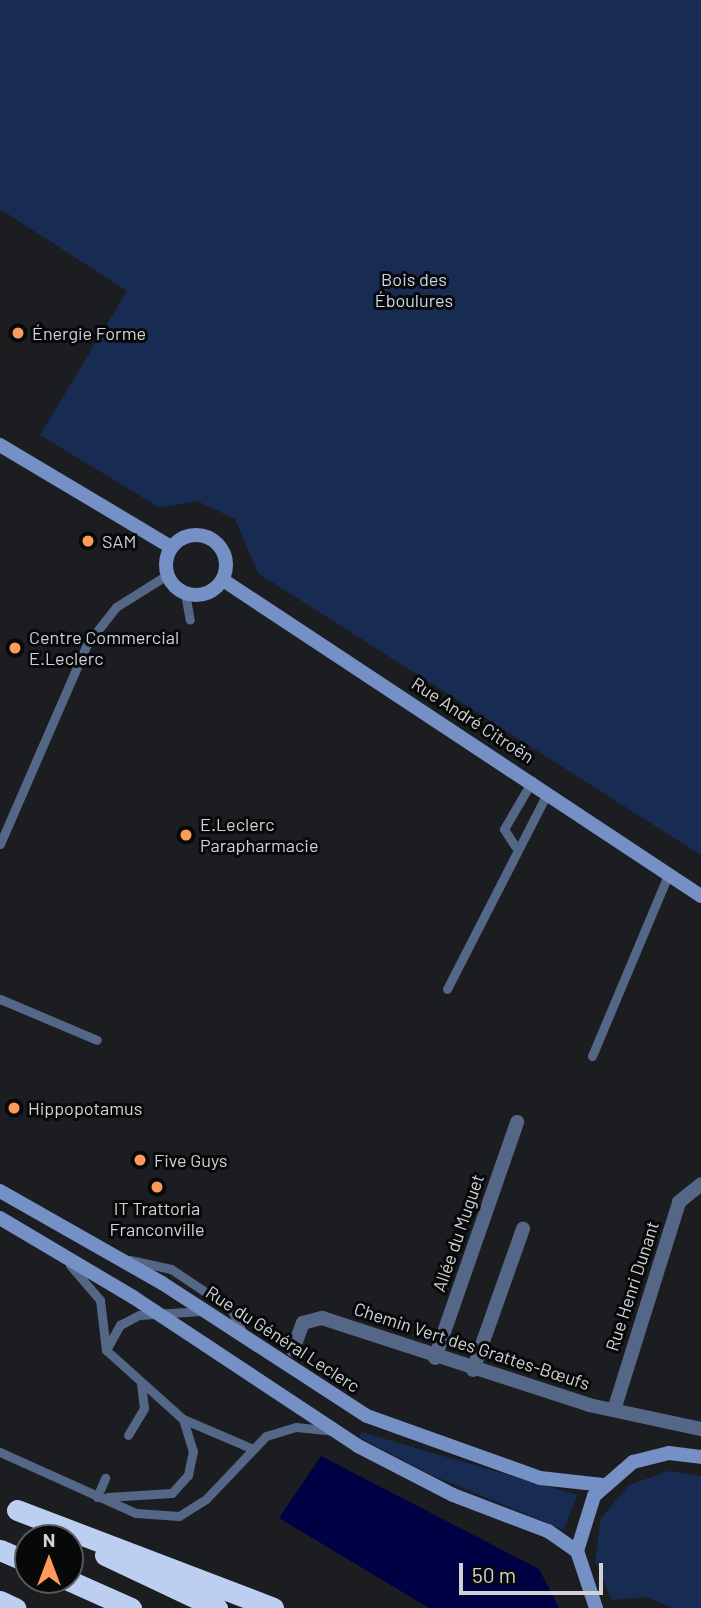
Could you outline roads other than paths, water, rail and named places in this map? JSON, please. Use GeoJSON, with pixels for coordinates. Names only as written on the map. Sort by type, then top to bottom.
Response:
{"type":"FeatureCollection","features":[{"type":"Feature","properties":{"kind":"highway"},"geometry":{"type":"LineString","coordinates":[[9,1506],[218,1608]]}},
{"type":"Feature","properties":{"kind":"highway"},"geometry":{"type":"LineString","coordinates":[[9,1506],[272,1608]]}},
{"type":"Feature","properties":{"kind":"highway"},"geometry":{"type":"LineString","coordinates":[[84,1587],[131,1608]]}},
{"type":"Feature","properties":{"kind":"highway"},"geometry":{"type":"LineString","coordinates":[[0,1601],[15,1608]]}},
{"type":"Feature","properties":{"kind":"main road"},"geometry":{"type":"LineString","coordinates":[[0,446],[172,547]]}},
{"type":"Feature","properties":{"kind":"main road"},"geometry":{"type":"LineString","coordinates":[[184,537],[209,537],[225,556],[223,580],[206,594],[185,593],[167,575],[172,547],[184,537]]}},
{"type":"Feature","properties":{"kind":"main road","name":"Rue André Citroën"},"geometry":{"type":"LineString","coordinates":[[223,580],[532,781],[701,896]]}},
{"type":"Feature","properties":{"kind":"main road","name":"Rue du Général Leclerc"},"geometry":{"type":"LineString","coordinates":[[0,1191],[206,1311],[324,1392],[395,1429],[540,1478],[603,1485]]}},
{"type":"Feature","properties":{"kind":"main road"},"geometry":{"type":"LineString","coordinates":[[0,1218],[154,1311],[334,1431],[453,1495],[548,1531],[577,1551]]}},
{"type":"Feature","properties":{"kind":"main road"},"geometry":{"type":"LineString","coordinates":[[596,1608],[577,1551],[581,1522],[603,1485],[650,1456],[701,1457]]}},
{"type":"Feature","properties":{"kind":"street","name":"Allée du Muguet"},"geometry":{"type":"LineString","coordinates":[[435,1358],[517,1122]]}},
{"type":"Feature","properties":{"kind":"street","name":"Rue Henri Dunant"},"geometry":{"type":"LineString","coordinates":[[614,1410],[679,1202],[701,1184]]}},
{"type":"Feature","properties":{"kind":"street"},"geometry":{"type":"LineString","coordinates":[[473,1370],[523,1229]]}},
{"type":"Feature","properties":{"kind":"street","name":"Chemin Vert des Grattes-Bœufs"},"geometry":{"type":"LineString","coordinates":[[293,1350],[312,1317],[473,1370],[614,1410],[701,1429]]}},
{"type":"Feature","properties":{"kind":"lane"},"geometry":{"type":"LineString","coordinates":[[0,844],[87,644],[116,607],[167,575]]}},
{"type":"Feature","properties":{"kind":"lane"},"geometry":{"type":"LineString","coordinates":[[185,593],[190,620]]}},
{"type":"Feature","properties":{"kind":"lane"},"geometry":{"type":"LineString","coordinates":[[515,846],[505,829],[532,781]]}},
{"type":"Feature","properties":{"kind":"lane"},"geometry":{"type":"LineString","coordinates":[[447,989],[515,846],[548,792]]}},
{"type":"Feature","properties":{"kind":"lane"},"geometry":{"type":"LineString","coordinates":[[592,1056],[668,875]]}},
{"type":"Feature","properties":{"kind":"lane"},"geometry":{"type":"LineString","coordinates":[[0,999],[97,1040]]}},
{"type":"Feature","properties":{"kind":"lane"},"geometry":{"type":"LineString","coordinates":[[59,1253],[97,1294],[106,1350],[183,1419],[251,1448]]}},
{"type":"Feature","properties":{"kind":"lane"},"geometry":{"type":"LineString","coordinates":[[115,1256],[171,1269],[231,1309],[246,1340]]}},
{"type":"Feature","properties":{"kind":"lane"},"geometry":{"type":"LineString","coordinates":[[106,1350],[120,1325],[154,1311],[206,1311]]}},
{"type":"Feature","properties":{"kind":"lane"},"geometry":{"type":"LineString","coordinates":[[128,1434],[144,1408],[141,1384]]}},
{"type":"Feature","properties":{"kind":"lane"},"geometry":{"type":"LineString","coordinates":[[97,1497],[157,1498],[181,1486],[193,1451],[183,1419]]}},
{"type":"Feature","properties":{"kind":"lane"},"geometry":{"type":"LineString","coordinates":[[0,1452],[136,1513],[179,1516],[206,1499],[251,1448],[284,1429],[334,1431]]}},
{"type":"Feature","properties":{"kind":"lane"},"geometry":{"type":"LineString","coordinates":[[97,1497],[104,1478]]}},
{"type":"Feature","properties":{"kind":"place","name":"Énergie Forme"},"geometry":{"type":"Point","coordinates":[18,333]}},
{"type":"Feature","properties":{"kind":"place","name":"SAM"},"geometry":{"type":"Point","coordinates":[88,541]}},
{"type":"Feature","properties":{"kind":"place","name":"Centre Commercial E.Leclerc"},"geometry":{"type":"Point","coordinates":[15,648]}},
{"type":"Feature","properties":{"kind":"place","name":"E.Leclerc Parapharmacie"},"geometry":{"type":"Point","coordinates":[186,835]}},
{"type":"Feature","properties":{"kind":"place","name":"Hippopotamus"},"geometry":{"type":"Point","coordinates":[14,1108]}},
{"type":"Feature","properties":{"kind":"place","name":"Five Guys"},"geometry":{"type":"Point","coordinates":[140,1160]}},
{"type":"Feature","properties":{"kind":"place","name":"IT Trattoria Franconville"},"geometry":{"type":"Point","coordinates":[157,1187]}},
{"type":"Feature","properties":{"kind":"park label","name":"Bois des Éboulures"},"geometry":{"type":"Point","coordinates":[414,290]}}]}
